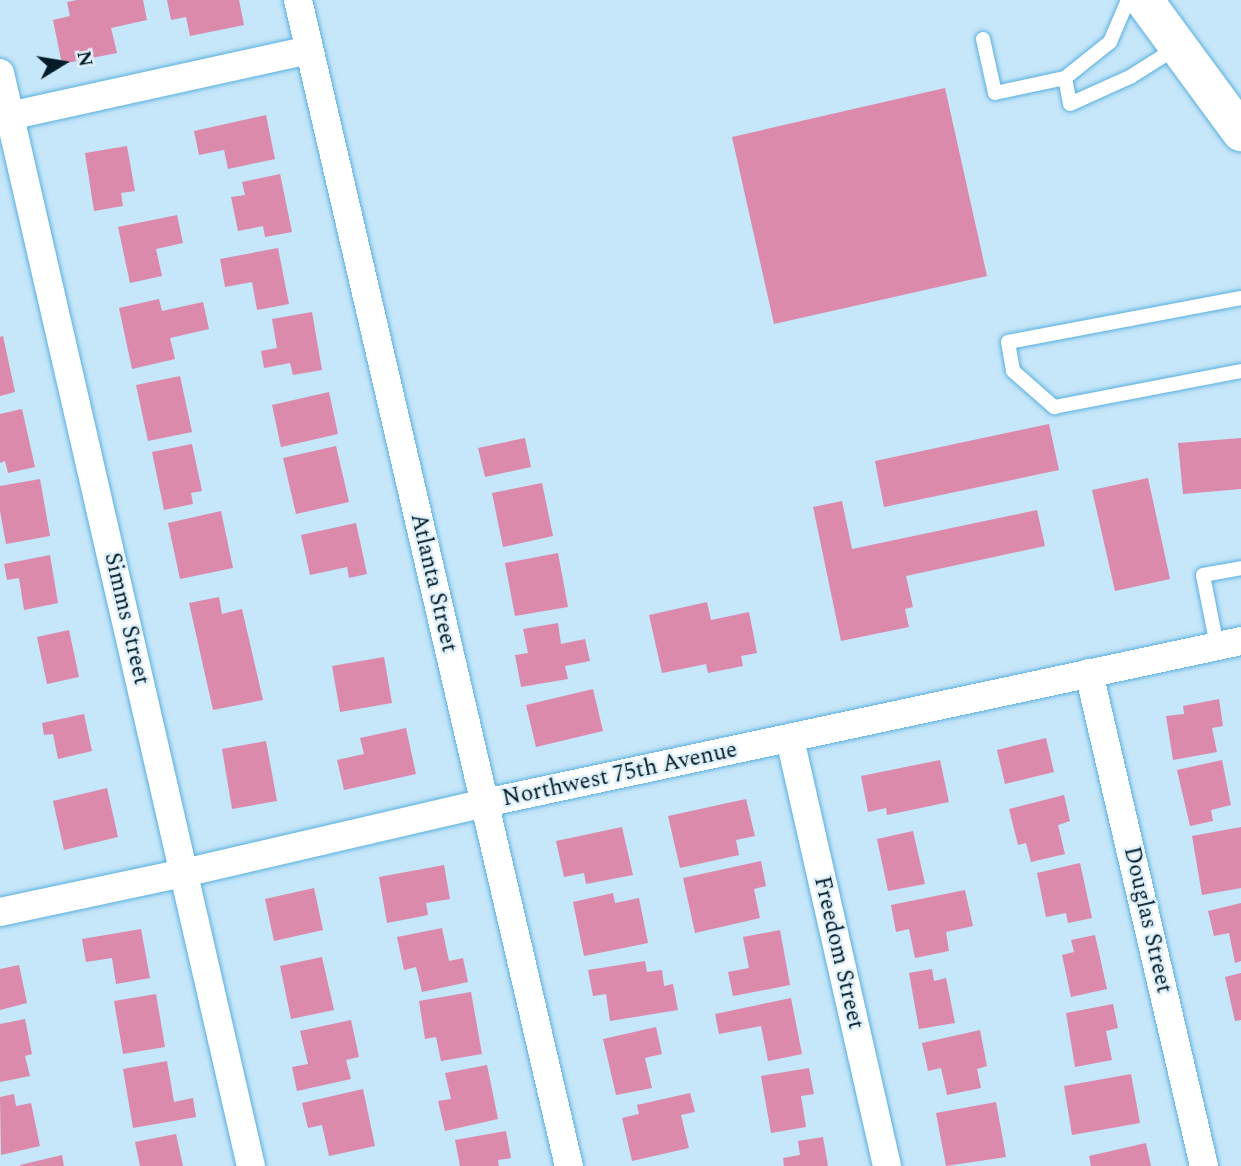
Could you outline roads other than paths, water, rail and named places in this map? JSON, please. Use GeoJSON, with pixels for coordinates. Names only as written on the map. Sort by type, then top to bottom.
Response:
{"type":"FeatureCollection","features":[{"type":"Feature","properties":{"kind":"main road"},"geometry":{"type":"LineString","coordinates":[[1144,0],[1241,132]]}},
{"type":"Feature","properties":{"kind":"street","name":"Atlanta Street"},"geometry":{"type":"LineString","coordinates":[[298,0],[569,1166]]}},
{"type":"Feature","properties":{"kind":"street"},"geometry":{"type":"LineString","coordinates":[[5,117],[309,50]]}},
{"type":"Feature","properties":{"kind":"street","name":"Simms Street"},"geometry":{"type":"LineString","coordinates":[[0,73],[5,117],[251,1166]]}},
{"type":"Feature","properties":{"kind":"street","name":"Northwest 75th Avenue"},"geometry":{"type":"LineString","coordinates":[[0,912],[184,873],[485,803],[790,740],[1229,644]]}},
{"type":"Feature","properties":{"kind":"street","name":"Douglas Street"},"geometry":{"type":"LineString","coordinates":[[1089,673],[1204,1166]]}},
{"type":"Feature","properties":{"kind":"street","name":"Freedom Street"},"geometry":{"type":"LineString","coordinates":[[790,740],[887,1166]]}},
{"type":"Feature","properties":{"kind":"lane"},"geometry":{"type":"LineString","coordinates":[[983,39],[995,93],[1065,78],[1111,42],[1128,0]]}},
{"type":"Feature","properties":{"kind":"lane"},"geometry":{"type":"LineString","coordinates":[[1065,78],[1070,104],[1130,77],[1179,46]]}},
{"type":"Feature","properties":{"kind":"lane"},"geometry":{"type":"LineString","coordinates":[[1241,298],[1008,342],[1013,371],[1054,407],[1241,371]]}},
{"type":"Feature","properties":{"kind":"lane"},"geometry":{"type":"LineString","coordinates":[[1229,644],[1203,575],[1241,568]]}}]}
